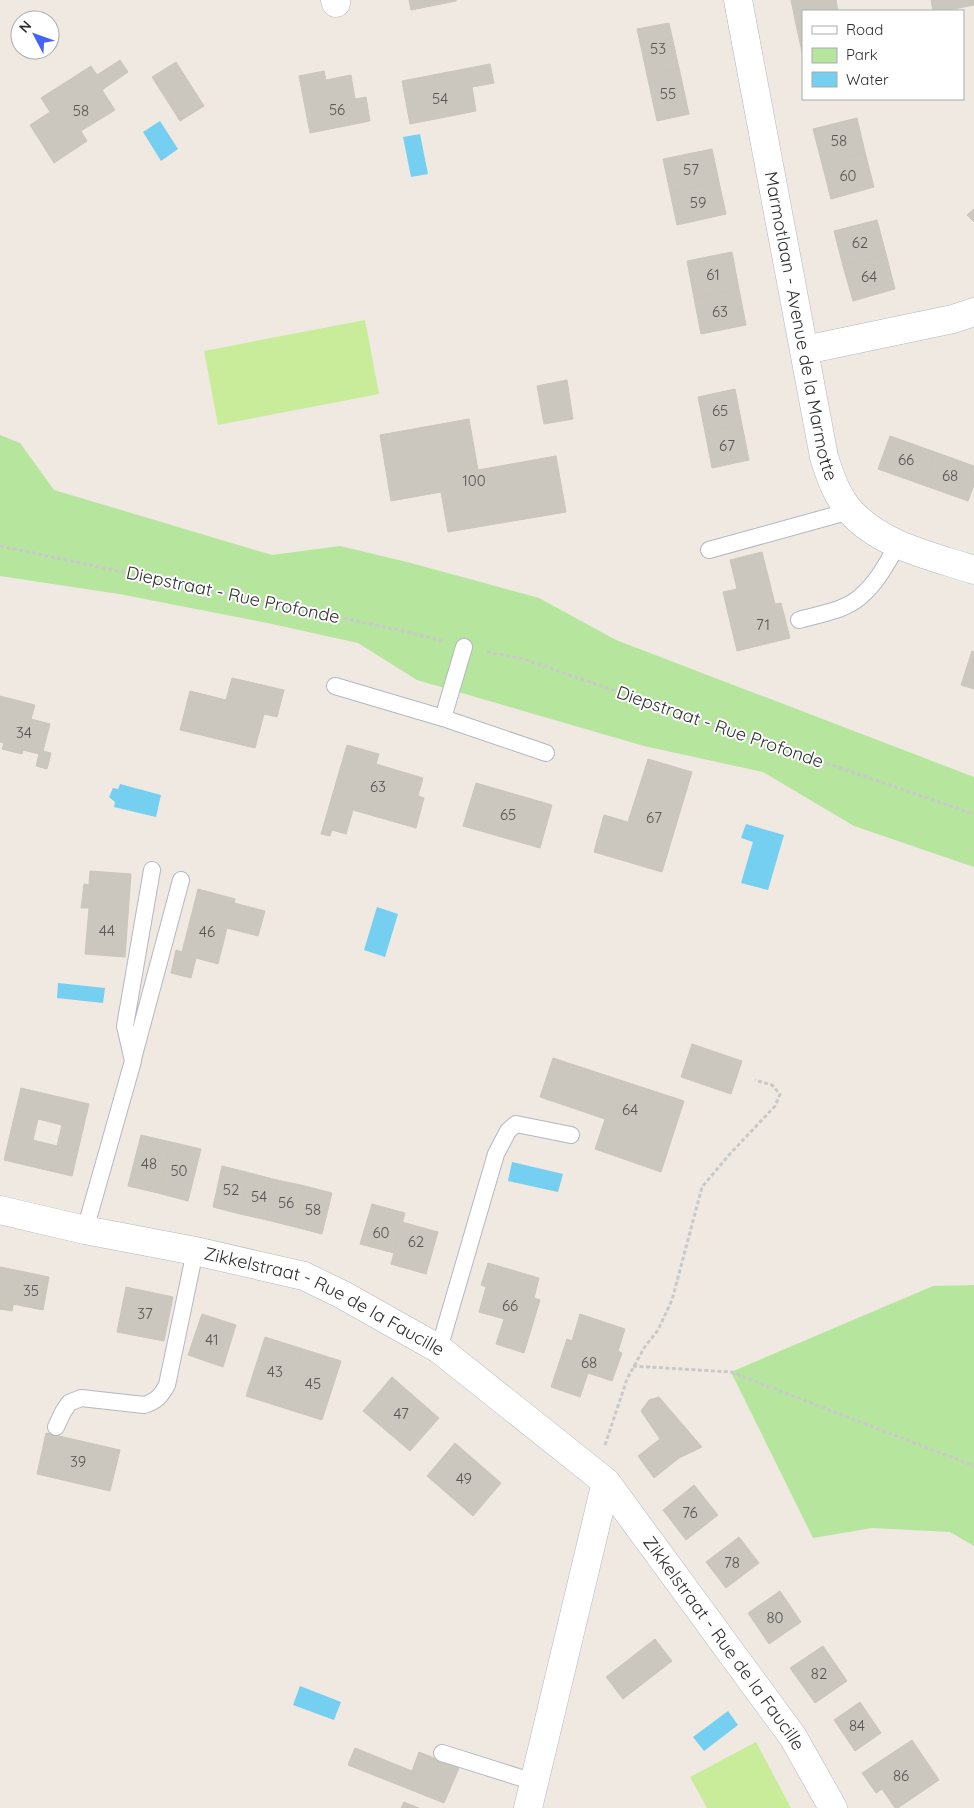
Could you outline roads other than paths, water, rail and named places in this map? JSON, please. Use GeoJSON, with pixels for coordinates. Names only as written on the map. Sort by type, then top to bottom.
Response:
{"type":"FeatureCollection","features":[{"type":"Feature","properties":{"kind":"street","name":"Marmotlaan - Avenue de la Marmotte"},"geometry":{"type":"LineString","coordinates":[[738,0],[824,457],[832,481],[850,511],[880,536],[974,570]]}},
{"type":"Feature","properties":{"kind":"street"},"geometry":{"type":"LineString","coordinates":[[805,350],[953,320],[974,312]]}},
{"type":"Feature","properties":{"kind":"street","name":"Zikkelstraat - Rue de la Faucille"},"geometry":{"type":"LineString","coordinates":[[0,1210],[85,1230],[195,1251],[304,1276],[439,1349],[601,1478],[793,1737],[833,1808]]}},
{"type":"Feature","properties":{"kind":"street"},"geometry":{"type":"LineString","coordinates":[[531,1795],[601,1478]]}},
{"type":"Feature","properties":{"kind":"lane"},"geometry":{"type":"LineString","coordinates":[[709,550],[850,511]]}},
{"type":"Feature","properties":{"kind":"lane"},"geometry":{"type":"LineString","coordinates":[[799,620],[839,608],[859,598],[880,576],[898,544]]}},
{"type":"Feature","properties":{"kind":"lane"},"geometry":{"type":"LineString","coordinates":[[443,718],[464,647]]}},
{"type":"Feature","properties":{"kind":"lane"},"geometry":{"type":"LineString","coordinates":[[335,686],[443,718],[546,753]]}},
{"type":"Feature","properties":{"kind":"lane"},"geometry":{"type":"LineString","coordinates":[[133,1061],[125,1026],[152,870]]}},
{"type":"Feature","properties":{"kind":"lane"},"geometry":{"type":"LineString","coordinates":[[85,1230],[133,1061],[181,880]]}},
{"type":"Feature","properties":{"kind":"lane"},"geometry":{"type":"LineString","coordinates":[[439,1349],[496,1154],[508,1131],[516,1124],[571,1135]]}},
{"type":"Feature","properties":{"kind":"lane"},"geometry":{"type":"LineString","coordinates":[[56,1427],[63,1412],[70,1403],[81,1398],[144,1405],[152,1403],[160,1397],[167,1385],[195,1251]]}},
{"type":"Feature","properties":{"kind":"lane"},"geometry":{"type":"LineString","coordinates":[[442,1753],[531,1795]]}},
{"type":"Feature","properties":{"kind":"water"},"geometry":{"type":"Polygon","coordinates":[[[160,121],[178,149],[161,161],[143,132],[160,121]]]}},
{"type":"Feature","properties":{"kind":"water"},"geometry":{"type":"Polygon","coordinates":[[[420,134],[428,174],[411,177],[403,137],[420,134]]]}},
{"type":"Feature","properties":{"kind":"water"},"geometry":{"type":"Polygon","coordinates":[[[120,784],[161,795],[156,817],[114,807],[115,802],[109,797],[113,788],[118,789],[120,784]]]}},
{"type":"Feature","properties":{"kind":"water"},"geometry":{"type":"Polygon","coordinates":[[[746,824],[784,835],[768,890],[741,883],[753,842],[741,838],[746,824]]]}},
{"type":"Feature","properties":{"kind":"water"},"geometry":{"type":"Polygon","coordinates":[[[377,907],[398,914],[385,957],[364,950],[377,907]]]}},
{"type":"Feature","properties":{"kind":"water"},"geometry":{"type":"Polygon","coordinates":[[[58,983],[105,988],[103,1003],[57,998],[58,983]]]}},
{"type":"Feature","properties":{"kind":"water"},"geometry":{"type":"Polygon","coordinates":[[[512,1162],[563,1174],[558,1192],[508,1181],[512,1162]]]}},
{"type":"Feature","properties":{"kind":"water"},"geometry":{"type":"Polygon","coordinates":[[[300,1686],[341,1702],[334,1720],[293,1705],[300,1686]]]}},
{"type":"Feature","properties":{"kind":"water"},"geometry":{"type":"Polygon","coordinates":[[[728,1711],[738,1725],[704,1751],[693,1737],[728,1711]]]}}]}
